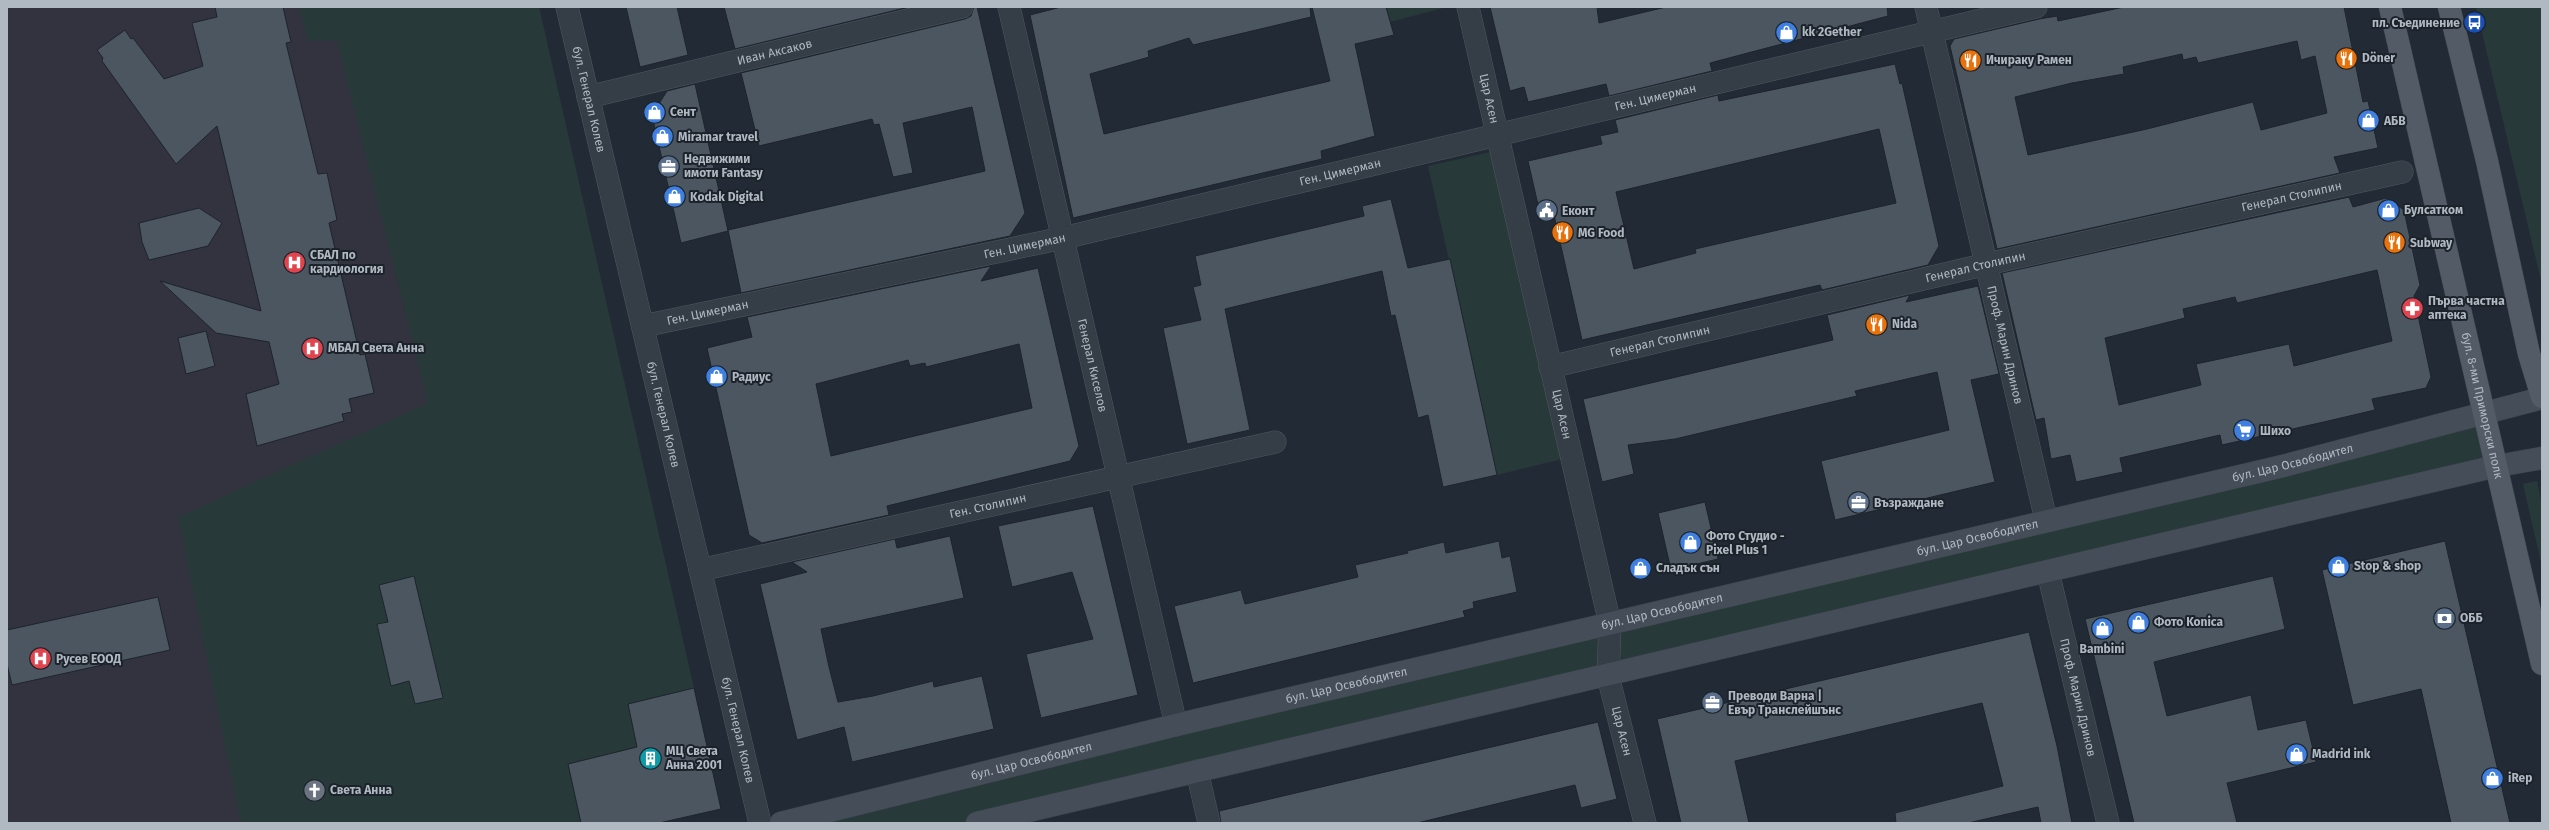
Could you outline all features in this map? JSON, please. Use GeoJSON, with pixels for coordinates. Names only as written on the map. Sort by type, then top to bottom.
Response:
{"type":"FeatureCollection","features":[{"type":"Feature","properties":{"kind":"main road","name":"бул. 8-ми Приморски полк"},"geometry":{"type":"LineString","coordinates":[[2390,7],[2486,414],[2542,664]]}},
{"type":"Feature","properties":{"kind":"main road"},"geometry":{"type":"LineString","coordinates":[[2449,7],[2487,161],[2530,354],[2542,398]]}},
{"type":"Feature","properties":{"kind":"main road","name":"бул. Цар Освободител"},"geometry":{"type":"LineString","coordinates":[[781,823],[1176,725],[1610,624],[2046,520],[2283,466],[2486,414],[2542,398]]}},
{"type":"Feature","properties":{"kind":"main road"},"geometry":{"type":"LineString","coordinates":[[977,823],[2497,466],[2542,458]]}},
{"type":"Feature","properties":{"kind":"street","name":"бул. Генерал Колев"},"geometry":{"type":"LineString","coordinates":[[567,7],[760,823]]}},
{"type":"Feature","properties":{"kind":"street","name":"Иван Аксаков"},"geometry":{"type":"LineString","coordinates":[[588,96],[962,7]]}},
{"type":"Feature","properties":{"kind":"street","name":"Генерал Киселов"},"geometry":{"type":"LineString","coordinates":[[1009,7],[1176,725]]}},
{"type":"Feature","properties":{"kind":"street","name":"Цар Асен"},"geometry":{"type":"LineString","coordinates":[[1468,7],[1610,624],[1608,676],[1645,823]]}},
{"type":"Feature","properties":{"kind":"street","name":"Проф. Марин Дринов"},"geometry":{"type":"LineString","coordinates":[[1926,7],[2046,520]]}},
{"type":"Feature","properties":{"kind":"street","name":"Ген. Цимерман"},"geometry":{"type":"LineString","coordinates":[[643,326],[1063,238],[2036,7]]}},
{"type":"Feature","properties":{"kind":"street","name":"Генерал Столипин"},"geometry":{"type":"LineString","coordinates":[[1550,367],[1987,264],[2402,172]]}},
{"type":"Feature","properties":{"kind":"street","name":"Ген. Столипин"},"geometry":{"type":"LineString","coordinates":[[700,570],[1275,442]]}},
{"type":"Feature","properties":{"kind":"street","name":"Проф. Марин Дринов"},"geometry":{"type":"LineString","coordinates":[[2048,572],[2108,823]]}},
{"type":"Feature","properties":{"kind":"street"},"geometry":{"type":"LineString","coordinates":[[1196,771],[1208,823]]}},
{"type":"Feature","properties":{"kind":"shaded area","name":"МБАЛ Света Анна"},"geometry":{"type":"Polygon","coordinates":[[[7,7],[539,7],[721,809],[659,823],[7,823],[7,7]]]}},
{"type":"Feature","properties":{"kind":"shaded area"},"geometry":{"type":"Polygon","coordinates":[[[299,7],[539,7],[694,688],[628,704],[637,748],[568,764],[581,823],[241,823],[178,517],[428,403],[337,40],[308,41],[299,7]]]}},
{"type":"Feature","properties":{"kind":"shaded area"},"geometry":{"type":"Polygon","coordinates":[[[1386,7],[1447,7],[1390,22],[1386,7]]]}},
{"type":"Feature","properties":{"kind":"shaded area"},"geometry":{"type":"Polygon","coordinates":[[[2476,7],[2542,7],[2542,285],[2476,7]]]}},
{"type":"Feature","properties":{"kind":"shaded area"},"geometry":{"type":"Polygon","coordinates":[[[1491,152],[1562,459],[1497,475],[1428,166],[1491,152]]]}},
{"type":"Feature","properties":{"kind":"shaded area"},"geometry":{"type":"Polygon","coordinates":[[[2485,414],[2497,466],[977,823],[779,823],[2485,414]]]}},
{"type":"Feature","properties":{"kind":"shaded area"},"geometry":{"type":"Polygon","coordinates":[[[2537,481],[2542,505],[2542,567],[2523,484],[2537,481]]]}},
{"type":"Feature","properties":{"kind":"building","name":"СБАЛ по кардиология"},"geometry":{"type":"Polygon","coordinates":[[[215,7],[283,7],[291,42],[286,43],[318,174],[327,173],[337,220],[329,223],[360,355],[365,354],[374,393],[349,399],[352,412],[342,414],[344,421],[257,446],[246,394],[279,384],[269,342],[216,333],[160,281],[261,311],[217,126],[176,164],[102,61],[103,58],[97,50],[125,30],[131,39],[133,38],[164,79],[203,66],[192,23],[217,17],[215,7]]]}},
{"type":"Feature","properties":{"kind":"building"},"geometry":{"type":"Polygon","coordinates":[[[626,7],[677,7],[688,55],[640,67],[626,7]]]}},
{"type":"Feature","properties":{"kind":"building"},"geometry":{"type":"Polygon","coordinates":[[[724,7],[909,7],[735,49],[724,7]]]}},
{"type":"Feature","properties":{"kind":"building"},"geometry":{"type":"Polygon","coordinates":[[[974,7],[977,7],[1025,213],[1010,236],[741,293],[728,230],[985,171],[972,107],[903,123],[913,173],[893,177],[879,124],[874,125],[872,119],[759,146],[741,73],[965,19],[971,16],[974,7]]]}},
{"type":"Feature","properties":{"kind":"building"},"geometry":{"type":"Polygon","coordinates":[[[1061,7],[1310,7],[1311,17],[1193,45],[1189,38],[1148,51],[1149,57],[1090,74],[1104,134],[1330,81],[1312,7],[1386,7],[1394,35],[1355,44],[1375,136],[1321,151],[1322,159],[1073,218],[1030,15],[1061,7]]]}},
{"type":"Feature","properties":{"kind":"building"},"geometry":{"type":"Polygon","coordinates":[[[1490,7],[1597,7],[1599,23],[1666,7],[1887,7],[1888,16],[1710,63],[1712,71],[1609,96],[1606,84],[1528,102],[1524,87],[1510,91],[1490,7]]]}},
{"type":"Feature","properties":{"kind":"building"},"geometry":{"type":"Polygon","coordinates":[[[2124,7],[2344,7],[2363,102],[2368,101],[2378,148],[2334,157],[2340,173],[1997,249],[1950,46],[1954,39],[2039,19],[2057,16],[2058,21],[2124,7]],[[2297,41],[2198,63],[2196,57],[2183,60],[2182,54],[2123,67],[2124,74],[2072,83],[2015,97],[2028,155],[2147,129],[2253,102],[2261,130],[2327,113],[2315,56],[2301,60],[2297,41]]]}},
{"type":"Feature","properties":{"kind":"building"},"geometry":{"type":"Polygon","coordinates":[[[1895,64],[1900,84],[1902,83],[1939,246],[1928,265],[1822,290],[1820,285],[1582,340],[1554,215],[1541,218],[1528,161],[1602,144],[1600,136],[1618,132],[1615,120],[1718,95],[1719,101],[1895,64]],[[1879,129],[1616,192],[1634,269],[1696,253],[1695,249],[1896,203],[1879,129]]]}},
{"type":"Feature","properties":{"kind":"building"},"geometry":{"type":"Polygon","coordinates":[[[695,84],[728,231],[681,243],[652,115],[667,91],[695,84]]]}},
{"type":"Feature","properties":{"kind":"building"},"geometry":{"type":"Polygon","coordinates":[[[2349,197],[2353,207],[2386,198],[2404,210],[2420,285],[2414,296],[2431,377],[2426,388],[2372,399],[2375,410],[2222,445],[2220,435],[2120,458],[2123,472],[2076,482],[2070,455],[2051,459],[2044,418],[2036,420],[2002,273],[2349,197]],[[2377,270],[2237,303],[2235,297],[2183,309],[2185,318],[2105,338],[2119,405],[2201,385],[2196,364],[2289,344],[2294,366],[2392,341],[2377,270]]]}},
{"type":"Feature","properties":{"kind":"building"},"geometry":{"type":"Polygon","coordinates":[[[1391,199],[1408,268],[1450,259],[1497,475],[1443,487],[1428,415],[1418,418],[1395,315],[1391,316],[1382,271],[1225,309],[1250,430],[1187,444],[1163,328],[1201,320],[1193,287],[1201,285],[1195,256],[1364,216],[1362,206],[1391,199]]]}},
{"type":"Feature","properties":{"kind":"building"},"geometry":{"type":"Polygon","coordinates":[[[199,208],[222,223],[208,246],[149,260],[142,242],[139,223],[199,208]]]}},
{"type":"Feature","properties":{"kind":"building"},"geometry":{"type":"Polygon","coordinates":[[[991,266],[981,281],[1038,268],[1079,446],[1070,461],[887,506],[889,515],[762,543],[749,535],[707,348],[752,337],[747,317],[991,266]],[[1019,344],[926,367],[925,363],[910,366],[908,360],[816,384],[831,456],[1032,408],[1019,344]]]}},
{"type":"Feature","properties":{"kind":"building"},"geometry":{"type":"Polygon","coordinates":[[[1978,286],[1999,374],[1971,380],[1995,482],[1835,520],[1821,461],[1949,430],[1937,372],[1855,391],[1857,396],[1675,439],[1628,445],[1634,474],[1602,482],[1583,399],[1833,340],[1827,315],[1910,295],[1906,302],[1978,286]]]}},
{"type":"Feature","properties":{"kind":"building"},"geometry":{"type":"Polygon","coordinates":[[[206,331],[215,366],[186,374],[178,338],[206,331]]]}},
{"type":"Feature","properties":{"kind":"building"},"geometry":{"type":"Polygon","coordinates":[[[1705,502],[1718,559],[1671,570],[1658,513],[1705,502]]]}},
{"type":"Feature","properties":{"kind":"building"},"geometry":{"type":"Polygon","coordinates":[[[1093,506],[1138,695],[1041,718],[1026,654],[1093,639],[1072,572],[1012,587],[998,526],[1093,506]]]}},
{"type":"Feature","properties":{"kind":"building"},"geometry":{"type":"Polygon","coordinates":[[[950,536],[964,598],[821,629],[829,667],[838,702],[873,696],[933,681],[934,687],[982,676],[994,729],[852,762],[844,727],[797,740],[760,584],[807,572],[792,562],[895,539],[897,548],[950,536]]]}},
{"type":"Feature","properties":{"kind":"building"},"geometry":{"type":"Polygon","coordinates":[[[1499,541],[1502,558],[1510,556],[1517,592],[1473,602],[1474,608],[1463,611],[1465,617],[1193,683],[1174,606],[1241,590],[1245,604],[1358,577],[1355,565],[1408,553],[1407,551],[1444,542],[1446,553],[1499,541]]]}},
{"type":"Feature","properties":{"kind":"building"},"geometry":{"type":"Polygon","coordinates":[[[2445,541],[2510,823],[2451,823],[2421,689],[2353,705],[2322,570],[2445,541]]]}},
{"type":"Feature","properties":{"kind":"building"},"geometry":{"type":"Polygon","coordinates":[[[414,576],[443,698],[415,704],[409,681],[391,686],[377,624],[388,622],[379,585],[414,576]]]}},
{"type":"Feature","properties":{"kind":"building"},"geometry":{"type":"Polygon","coordinates":[[[2273,576],[2285,629],[2154,662],[2167,716],[2251,695],[2258,730],[2306,720],[2316,762],[2227,783],[2237,823],[2134,823],[2085,619],[2273,576]]]}},
{"type":"Feature","properties":{"kind":"building"},"geometry":{"type":"Polygon","coordinates":[[[158,597],[170,650],[12,685],[7,664],[7,630],[158,597]]]}},
{"type":"Feature","properties":{"kind":"building"},"geometry":{"type":"Polygon","coordinates":[[[2029,632],[2057,746],[2072,823],[2041,823],[2038,807],[1968,823],[1896,823],[1895,813],[2003,786],[1982,703],[1735,761],[1749,823],[1681,823],[1657,719],[2029,632]]]}},
{"type":"Feature","properties":{"kind":"building","name":"МЦ Света Анна 2001"},"geometry":{"type":"Polygon","coordinates":[[[694,688],[721,809],[659,823],[581,823],[568,764],[637,747],[628,704],[694,688]]]}},
{"type":"Feature","properties":{"kind":"building"},"geometry":{"type":"Polygon","coordinates":[[[1598,722],[1617,799],[1581,808],[1575,785],[1417,823],[1221,823],[1219,811],[1598,722]]]}},
{"type":"Feature","properties":{"kind":"place","name":"пл. Съединение"},"geometry":{"type":"Point","coordinates":[2475,23]}},
{"type":"Feature","properties":{"kind":"place","name":"kk 2Gether"},"geometry":{"type":"Point","coordinates":[1786,32]}},
{"type":"Feature","properties":{"kind":"place","name":"Döner"},"geometry":{"type":"Point","coordinates":[2347,58]}},
{"type":"Feature","properties":{"kind":"place","name":"Ичираку Рамен"},"geometry":{"type":"Point","coordinates":[1970,60]}},
{"type":"Feature","properties":{"kind":"place","name":"Сент"},"geometry":{"type":"Point","coordinates":[655,112]}},
{"type":"Feature","properties":{"kind":"place","name":"АБВ"},"geometry":{"type":"Point","coordinates":[2369,121]}},
{"type":"Feature","properties":{"kind":"place","name":"Miramar travel"},"geometry":{"type":"Point","coordinates":[662,137]}},
{"type":"Feature","properties":{"kind":"place","name":"Недвижими имоти Fantasy"},"geometry":{"type":"Point","coordinates":[669,166]}},
{"type":"Feature","properties":{"kind":"place","name":"Kodak Digital"},"geometry":{"type":"Point","coordinates":[675,197]}},
{"type":"Feature","properties":{"kind":"place","name":"Булсатком"},"geometry":{"type":"Point","coordinates":[2389,210]}},
{"type":"Feature","properties":{"kind":"place","name":"Еконт"},"geometry":{"type":"Point","coordinates":[1547,211]}},
{"type":"Feature","properties":{"kind":"place","name":"MG Food"},"geometry":{"type":"Point","coordinates":[1562,233]}},
{"type":"Feature","properties":{"kind":"place","name":"Subway"},"geometry":{"type":"Point","coordinates":[2394,243]}},
{"type":"Feature","properties":{"kind":"place","name":"СБАЛ по кардиология"},"geometry":{"type":"Point","coordinates":[294,262]}},
{"type":"Feature","properties":{"kind":"place","name":"Първа частна аптека"},"geometry":{"type":"Point","coordinates":[2413,308]}},
{"type":"Feature","properties":{"kind":"place","name":"Nida"},"geometry":{"type":"Point","coordinates":[1877,324]}},
{"type":"Feature","properties":{"kind":"place","name":"МБАЛ Света Анна"},"geometry":{"type":"Point","coordinates":[312,348]}},
{"type":"Feature","properties":{"kind":"place","name":"Радиус"},"geometry":{"type":"Point","coordinates":[717,377]}},
{"type":"Feature","properties":{"kind":"place","name":"Шихо"},"geometry":{"type":"Point","coordinates":[2244,431]}},
{"type":"Feature","properties":{"kind":"place","name":"Възраждане"},"geometry":{"type":"Point","coordinates":[1858,503]}},
{"type":"Feature","properties":{"kind":"place","name":"Фото Студио - Pixel Plus 1"},"geometry":{"type":"Point","coordinates":[1691,543]}},
{"type":"Feature","properties":{"kind":"place","name":"Stop & shop"},"geometry":{"type":"Point","coordinates":[2338,566]}},
{"type":"Feature","properties":{"kind":"place","name":"Сладък сън"},"geometry":{"type":"Point","coordinates":[1641,568]}},
{"type":"Feature","properties":{"kind":"place","name":"ОББ"},"geometry":{"type":"Point","coordinates":[2445,618]}},
{"type":"Feature","properties":{"kind":"place","name":"Фото Konica"},"geometry":{"type":"Point","coordinates":[2138,622]}},
{"type":"Feature","properties":{"kind":"place","name":"Bambini"},"geometry":{"type":"Point","coordinates":[2102,628]}},
{"type":"Feature","properties":{"kind":"place","name":"Русев ЕООД"},"geometry":{"type":"Point","coordinates":[40,659]}},
{"type":"Feature","properties":{"kind":"place","name":"Преводи Варна | Евър Транслейшънс"},"geometry":{"type":"Point","coordinates":[1712,703]}},
{"type":"Feature","properties":{"kind":"place","name":"Madrid ink"},"geometry":{"type":"Point","coordinates":[2297,754]}},
{"type":"Feature","properties":{"kind":"place","name":"МЦ Света Анна 2001"},"geometry":{"type":"Point","coordinates":[651,758]}},
{"type":"Feature","properties":{"kind":"place","name":"iRep"},"geometry":{"type":"Point","coordinates":[2493,778]}},
{"type":"Feature","properties":{"kind":"place","name":"Света Анна"},"geometry":{"type":"Point","coordinates":[315,790]}}]}
